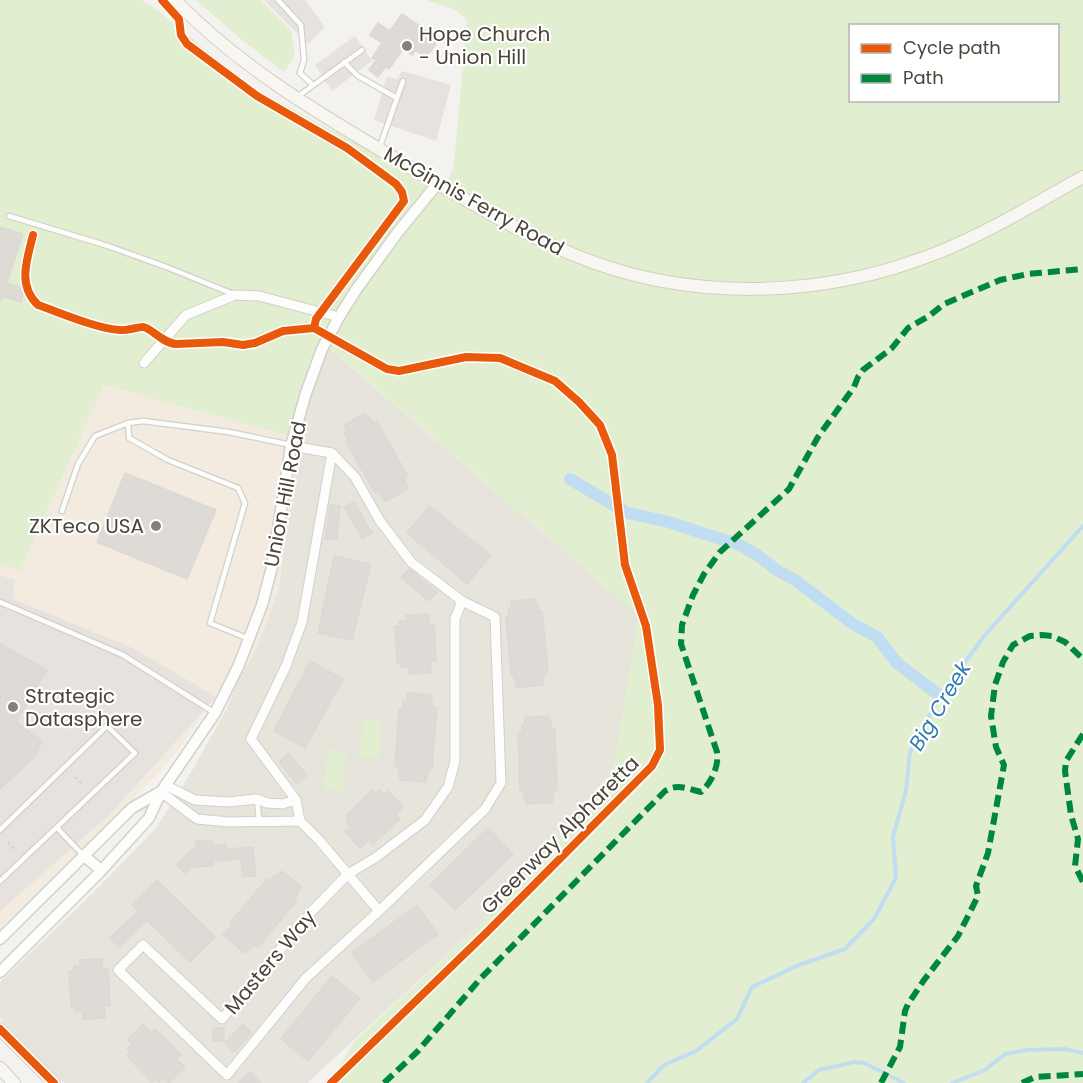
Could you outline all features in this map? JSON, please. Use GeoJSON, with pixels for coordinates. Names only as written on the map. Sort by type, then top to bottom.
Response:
{"type":"FeatureCollection","features":[{"type":"Feature","properties":{"kind":"main road","name":"McGinnis Ferry Road"},"geometry":{"type":"LineString","coordinates":[[175,0],[229,49],[297,98],[379,149],[540,240],[605,266],[644,277],[693,286],[766,289],[814,285],[854,278],[934,254],[989,229],[1083,177]]}},
{"type":"Feature","properties":{"kind":"main road"},"geometry":{"type":"LineString","coordinates":[[0,1029],[54,1083]]}},
{"type":"Feature","properties":{"kind":"main road"},"geometry":{"type":"LineString","coordinates":[[0,1068],[14,1083]]}},
{"type":"Feature","properties":{"kind":"street","name":"Union Hill Road"},"geometry":{"type":"LineString","coordinates":[[0,972],[149,818],[163,789],[215,712],[238,667],[262,605],[272,567],[291,446],[313,372],[339,317],[379,257],[438,183]]}},
{"type":"Feature","properties":{"kind":"street"},"geometry":{"type":"LineString","coordinates":[[144,363],[186,315],[235,295],[260,296],[339,317]]}},
{"type":"Feature","properties":{"kind":"street"},"geometry":{"type":"LineString","coordinates":[[291,446],[332,453],[355,477],[380,521],[411,562],[462,601],[495,617],[501,783],[485,809],[379,912],[320,840],[300,821],[296,801],[251,739],[286,666],[302,622],[332,453]]}},
{"type":"Feature","properties":{"kind":"street","name":"Masters Way"},"geometry":{"type":"LineString","coordinates":[[379,912],[306,978],[227,1075],[118,970],[143,945],[222,1019],[314,909],[348,874],[375,858],[425,820],[448,787],[455,761],[455,620],[462,601]]}},
{"type":"Feature","properties":{"kind":"street"},"geometry":{"type":"LineString","coordinates":[[163,789],[195,800],[229,802],[257,799],[282,804],[296,801]]}},
{"type":"Feature","properties":{"kind":"street"},"geometry":{"type":"LineString","coordinates":[[163,789],[197,819],[228,822],[300,821]]}},
{"type":"Feature","properties":{"kind":"street","name":"Union Hill Road"},"geometry":{"type":"LineString","coordinates":[[0,939],[132,808],[163,789]]}},
{"type":"Feature","properties":{"kind":"street"},"geometry":{"type":"LineString","coordinates":[[195,800],[197,819]]}},
{"type":"Feature","properties":{"kind":"street"},"geometry":{"type":"LineString","coordinates":[[83,855],[101,870]]}},
{"type":"Feature","properties":{"kind":"lane"},"geometry":{"type":"LineString","coordinates":[[278,0],[301,25],[304,60],[300,73],[313,86]]}},
{"type":"Feature","properties":{"kind":"lane"},"geometry":{"type":"LineString","coordinates":[[297,98],[362,50]]}},
{"type":"Feature","properties":{"kind":"lane"},"geometry":{"type":"LineString","coordinates":[[344,62],[358,76],[397,98]]}},
{"type":"Feature","properties":{"kind":"lane"},"geometry":{"type":"LineString","coordinates":[[379,149],[403,81]]}},
{"type":"Feature","properties":{"kind":"lane"},"geometry":{"type":"LineString","coordinates":[[9,216],[108,246],[235,295]]}},
{"type":"Feature","properties":{"kind":"lane"},"geometry":{"type":"LineString","coordinates":[[62,511],[78,464],[95,436],[128,423],[143,421],[229,432],[291,446]]}},
{"type":"Feature","properties":{"kind":"lane"},"geometry":{"type":"LineString","coordinates":[[128,423],[129,438],[168,460],[238,488],[245,503],[210,623],[249,639]]}},
{"type":"Feature","properties":{"kind":"lane"},"geometry":{"type":"LineString","coordinates":[[0,602],[123,655],[215,712]]}},
{"type":"Feature","properties":{"kind":"lane"},"geometry":{"type":"LineString","coordinates":[[0,830],[107,726],[135,753],[0,881]]}},
{"type":"Feature","properties":{"kind":"lane"},"geometry":{"type":"LineString","coordinates":[[257,799],[259,820]]}},
{"type":"Feature","properties":{"kind":"lane"},"geometry":{"type":"LineString","coordinates":[[57,828],[83,855]]}},
{"type":"Feature","properties":{"kind":"path"},"geometry":{"type":"LineString","coordinates":[[180,19],[181,35],[187,44],[257,96],[347,148],[396,184],[402,192],[404,201],[322,312]]}},
{"type":"Feature","properties":{"kind":"path"},"geometry":{"type":"LineString","coordinates":[[779,578],[787,568]]}},
{"type":"Feature","properties":{"kind":"path"},"geometry":{"type":"LineString","coordinates":[[75,777],[82,784]]}},
{"type":"Feature","properties":{"kind":"path"},"geometry":{"type":"LineString","coordinates":[[8,842],[15,850]]}},
{"type":"Feature","properties":{"kind":"shaded area"},"geometry":{"type":"Polygon","coordinates":[[[264,0],[305,0],[325,27],[308,44],[264,0]]]}},
{"type":"Feature","properties":{"kind":"shaded area"},"geometry":{"type":"Polygon","coordinates":[[[355,36],[372,61],[332,91],[315,65],[355,36]]]}},
{"type":"Feature","properties":{"kind":"shaded area"},"geometry":{"type":"Polygon","coordinates":[[[402,71],[451,85],[436,141],[374,120],[387,76],[397,79],[402,71]]]}},
{"type":"Feature","properties":{"kind":"shaded area"},"geometry":{"type":"Polygon","coordinates":[[[326,345],[639,616],[614,769],[496,910],[307,1083],[64,1083],[0,1018],[0,982],[94,892],[156,828],[226,710],[237,683],[258,645],[279,588],[297,438],[326,345]]]}},
{"type":"Feature","properties":{"kind":"shaded area"},"geometry":{"type":"Polygon","coordinates":[[[104,385],[297,438],[279,588],[258,645],[237,683],[218,690],[185,741],[158,774],[0,928],[0,564],[20,570],[104,385]]]}},
{"type":"Feature","properties":{"kind":"shaded area"},"geometry":{"type":"Polygon","coordinates":[[[0,575],[15,580],[13,599],[135,649],[216,697],[109,815],[0,911],[0,575]]]}},
{"type":"Feature","properties":{"kind":"green space"},"geometry":{"type":"Polygon","coordinates":[[[0,0],[142,0],[252,87],[445,191],[454,164],[467,20],[456,10],[426,0],[1083,0],[1083,1083],[329,1083],[354,1042],[496,910],[613,769],[639,616],[327,345],[297,438],[104,385],[20,571],[0,564],[0,0]]]}},
{"type":"Feature","properties":{"kind":"green space"},"geometry":{"type":"Polygon","coordinates":[[[196,0],[261,0],[291,30],[295,56],[284,72],[242,40],[196,0]]]}},
{"type":"Feature","properties":{"kind":"green space"},"geometry":{"type":"Polygon","coordinates":[[[363,718],[382,719],[378,759],[359,757],[363,718]]]}},
{"type":"Feature","properties":{"kind":"green space"},"geometry":{"type":"Polygon","coordinates":[[[328,749],[346,751],[342,791],[324,789],[328,749]]]}},
{"type":"Feature","properties":{"kind":"building","name":"Hope Church - Union Hill"},"geometry":{"type":"Polygon","coordinates":[[[402,14],[439,39],[426,58],[415,50],[412,55],[403,49],[389,69],[385,67],[378,77],[369,70],[376,60],[372,58],[382,43],[370,35],[378,23],[390,31],[402,14]]]}},
{"type":"Feature","properties":{"kind":"building"},"geometry":{"type":"Polygon","coordinates":[[[0,227],[23,234],[7,283],[25,288],[21,302],[5,297],[4,294],[2,300],[0,299],[0,227]]]}},
{"type":"Feature","properties":{"kind":"building"},"geometry":{"type":"Polygon","coordinates":[[[365,413],[374,423],[377,421],[407,475],[404,476],[408,489],[386,501],[377,491],[375,493],[346,442],[349,441],[344,433],[347,431],[344,425],[365,413]]]}},
{"type":"Feature","properties":{"kind":"building","name":"ZKTeco USA"},"geometry":{"type":"Polygon","coordinates":[[[125,473],[216,510],[187,579],[97,542],[125,473]]]}},
{"type":"Feature","properties":{"kind":"building"},"geometry":{"type":"Polygon","coordinates":[[[354,502],[372,533],[362,538],[344,507],[354,502]]]}},
{"type":"Feature","properties":{"kind":"building"},"geometry":{"type":"Polygon","coordinates":[[[330,505],[340,506],[337,540],[325,539],[330,505]]]}},
{"type":"Feature","properties":{"kind":"building"},"geometry":{"type":"Polygon","coordinates":[[[429,506],[491,555],[467,584],[407,533],[429,506]]]}},
{"type":"Feature","properties":{"kind":"building"},"geometry":{"type":"Polygon","coordinates":[[[334,556],[371,564],[352,640],[318,633],[334,556]]]}},
{"type":"Feature","properties":{"kind":"building"},"geometry":{"type":"Polygon","coordinates":[[[409,569],[437,592],[429,601],[401,578],[409,569]]]}},
{"type":"Feature","properties":{"kind":"building"},"geometry":{"type":"Polygon","coordinates":[[[535,599],[539,611],[542,611],[548,672],[544,673],[543,685],[517,688],[513,675],[511,675],[506,617],[509,617],[508,608],[512,608],[511,601],[535,599]]]}},
{"type":"Feature","properties":{"kind":"building"},"geometry":{"type":"Polygon","coordinates":[[[428,614],[429,625],[434,624],[436,661],[430,661],[431,673],[409,674],[408,667],[401,667],[401,662],[397,663],[395,626],[400,626],[399,621],[406,621],[406,615],[428,614]]]}},
{"type":"Feature","properties":{"kind":"building","name":"Strategic Datasphere"},"geometry":{"type":"Polygon","coordinates":[[[0,644],[47,670],[16,722],[42,741],[35,756],[0,789],[0,644]]]}},
{"type":"Feature","properties":{"kind":"building"},"geometry":{"type":"Polygon","coordinates":[[[310,661],[343,679],[305,748],[274,731],[310,661]]]}},
{"type":"Feature","properties":{"kind":"building"},"geometry":{"type":"Polygon","coordinates":[[[407,693],[431,695],[433,708],[437,708],[432,769],[429,769],[426,782],[400,780],[398,767],[395,766],[399,709],[403,709],[403,700],[407,700],[407,693]]]}},
{"type":"Feature","properties":{"kind":"building"},"geometry":{"type":"Polygon","coordinates":[[[549,716],[552,729],[555,729],[557,790],[554,790],[552,803],[526,804],[523,791],[520,791],[518,733],[522,733],[525,717],[549,716]]]}},
{"type":"Feature","properties":{"kind":"building"},"geometry":{"type":"Polygon","coordinates":[[[289,753],[307,776],[297,784],[279,762],[289,753]]]}},
{"type":"Feature","properties":{"kind":"building"},"geometry":{"type":"Polygon","coordinates":[[[372,790],[376,794],[379,790],[384,795],[388,791],[402,805],[402,809],[396,815],[400,819],[373,844],[369,840],[360,848],[345,832],[351,827],[346,822],[349,819],[346,816],[372,790]]]}},
{"type":"Feature","properties":{"kind":"building"},"geometry":{"type":"Polygon","coordinates":[[[488,828],[513,854],[455,910],[430,885],[488,828]]]}},
{"type":"Feature","properties":{"kind":"building"},"geometry":{"type":"Polygon","coordinates":[[[196,841],[212,841],[212,845],[226,844],[226,849],[253,847],[256,876],[243,877],[241,859],[213,861],[213,866],[191,867],[185,873],[177,865],[192,849],[196,849],[196,841]]]}},
{"type":"Feature","properties":{"kind":"building"},"geometry":{"type":"Polygon","coordinates":[[[282,871],[301,886],[295,898],[297,900],[258,947],[255,945],[245,953],[223,935],[232,925],[230,923],[267,879],[270,881],[282,871]]]}},
{"type":"Feature","properties":{"kind":"building"},"geometry":{"type":"Polygon","coordinates":[[[157,880],[215,937],[190,962],[147,920],[119,947],[110,938],[138,911],[132,905],[157,880]]]}},
{"type":"Feature","properties":{"kind":"building"},"geometry":{"type":"Polygon","coordinates":[[[417,905],[438,934],[373,982],[352,953],[417,905]]]}},
{"type":"Feature","properties":{"kind":"building"},"geometry":{"type":"Polygon","coordinates":[[[102,959],[103,969],[108,969],[110,1006],[104,1006],[105,1018],[83,1019],[82,1011],[76,1012],[75,1007],[71,1008],[69,971],[74,971],[74,966],[80,966],[80,960],[102,959]]]}},
{"type":"Feature","properties":{"kind":"building"},"geometry":{"type":"Polygon","coordinates":[[[332,976],[360,998],[308,1061],[281,1039],[332,976]]]}},
{"type":"Feature","properties":{"kind":"building"},"geometry":{"type":"Polygon","coordinates":[[[143,1024],[151,1032],[155,1029],[181,1055],[176,1059],[185,1067],[169,1083],[163,1077],[159,1082],[155,1079],[152,1082],[127,1056],[130,1052],[127,1049],[132,1044],[127,1040],[143,1024]]]}},
{"type":"Feature","properties":{"kind":"building"},"geometry":{"type":"Polygon","coordinates":[[[243,1024],[252,1033],[234,1052],[225,1043],[243,1024]]]}},
{"type":"Feature","properties":{"kind":"building"},"geometry":{"type":"Polygon","coordinates":[[[213,1028],[224,1028],[224,1041],[213,1041],[213,1028]]]}},
{"type":"Feature","properties":{"kind":"building"},"geometry":{"type":"Polygon","coordinates":[[[250,1072],[261,1083],[238,1083],[250,1072]]]}},
{"type":"Feature","properties":{"kind":"waterway"},"geometry":{"type":"LineString","coordinates":[[570,479],[627,513],[669,522],[740,545],[795,580],[853,624],[877,637],[897,663],[940,696]]}},
{"type":"Feature","properties":{"kind":"waterway","name":"Big Creek"},"geometry":{"type":"LineString","coordinates":[[647,1083],[664,1065],[696,1051],[737,1019],[752,987],[799,965],[845,949],[874,919],[896,878],[893,836],[906,791],[910,752],[940,696],[985,635],[1083,526]]}},
{"type":"Feature","properties":{"kind":"waterway"},"geometry":{"type":"LineString","coordinates":[[952,1083],[985,1070],[1005,1054],[1028,1050],[1064,1049],[1083,1053]]}},
{"type":"Feature","properties":{"kind":"waterway"},"geometry":{"type":"LineString","coordinates":[[803,1083],[819,1070],[854,1062],[864,1063],[904,1083]]}},
{"type":"Feature","properties":{"kind":"marked path"},"geometry":{"type":"LineString","coordinates":[[384,1083],[417,1052],[481,978],[665,791],[678,787],[701,792],[708,784],[716,768],[717,752],[681,644],[682,625],[693,595],[704,574],[720,552],[789,489],[818,437],[854,387],[863,370],[892,348],[908,328],[944,304],[1000,280],[1028,274],[1083,269]]}},
{"type":"Feature","properties":{"kind":"marked path"},"geometry":{"type":"LineString","coordinates":[[881,1083],[900,1047],[908,1004],[958,936],[978,896],[976,886],[988,853],[1004,765],[996,747],[991,716],[995,685],[1003,662],[1013,645],[1030,636],[1042,635],[1052,636],[1065,642],[1083,659]]}},
{"type":"Feature","properties":{"kind":"marked path"},"geometry":{"type":"LineString","coordinates":[[1083,734],[1066,761],[1065,771],[1071,815],[1078,839],[1075,866],[1083,882]]}},
{"type":"Feature","properties":{"kind":"marked path"},"geometry":{"type":"LineString","coordinates":[[1022,1083],[1035,1077],[1083,1074]]}},
{"type":"Feature","properties":{"kind":"cycle path"},"geometry":{"type":"LineString","coordinates":[[162,0],[179,19],[181,35],[187,44],[257,96],[347,148],[396,184],[402,192],[404,201],[316,319],[314,328]]}},
{"type":"Feature","properties":{"kind":"cycle path","name":"Greenway Alpharetta"},"geometry":{"type":"LineString","coordinates":[[33,235],[25,272],[28,289],[38,305],[90,324],[111,329],[146,328],[166,341],[176,344],[223,342],[243,345],[255,343],[283,331],[314,328],[387,369],[399,371],[466,357],[500,358],[555,381],[600,425],[612,455],[625,565],[646,626],[658,705],[660,750],[652,766],[485,934],[331,1083]]}},
{"type":"Feature","properties":{"kind":"cycle path"},"geometry":{"type":"LineString","coordinates":[[0,1029],[54,1083]]}},
{"type":"Feature","properties":{"kind":"place","name":"Hope Church - Union Hill"},"geometry":{"type":"Point","coordinates":[407,46]}},
{"type":"Feature","properties":{"kind":"place","name":"ZKTeco USA"},"geometry":{"type":"Point","coordinates":[156,526]}},
{"type":"Feature","properties":{"kind":"place","name":"Strategic Datasphere"},"geometry":{"type":"Point","coordinates":[13,707]}}]}
